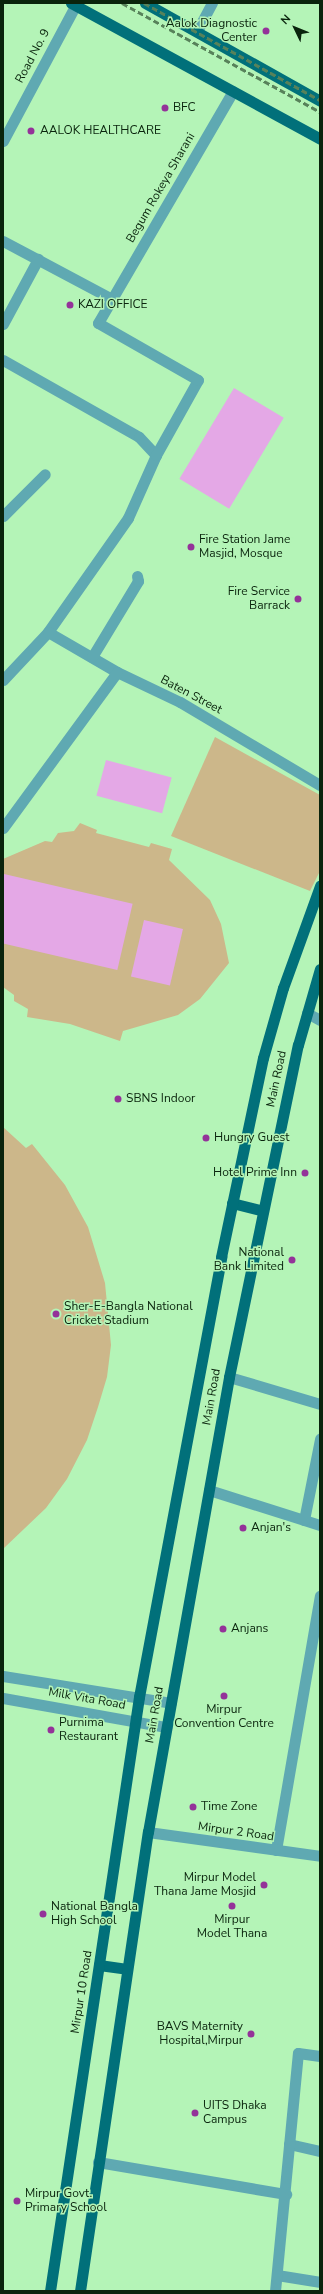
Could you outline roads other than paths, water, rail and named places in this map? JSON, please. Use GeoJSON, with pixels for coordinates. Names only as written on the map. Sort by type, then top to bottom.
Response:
{"type":"FeatureCollection","features":[{"type":"Feature","properties":{"kind":"main road"},"geometry":{"type":"LineString","coordinates":[[145,3],[320,101]]}},
{"type":"Feature","properties":{"kind":"main road"},"geometry":{"type":"LineString","coordinates":[[73,4],[320,139]]}},
{"type":"Feature","properties":{"kind":"main road","name":"Main Road"},"geometry":{"type":"LineString","coordinates":[[139,1698],[232,1204],[264,1058],[284,988],[320,886]]}},
{"type":"Feature","properties":{"kind":"main road","name":"Main Road"},"geometry":{"type":"LineString","coordinates":[[148,1832],[229,1377],[263,1211],[307,1014],[320,969]]}},
{"type":"Feature","properties":{"kind":"main road"},"geometry":{"type":"LineString","coordinates":[[232,1204],[263,1211]]}},
{"type":"Feature","properties":{"kind":"main road","name":"Mirpur 10 Road"},"geometry":{"type":"LineString","coordinates":[[50,2291],[139,1698]]}},
{"type":"Feature","properties":{"kind":"main road"},"geometry":{"type":"LineString","coordinates":[[80,2291],[148,1832]]}},
{"type":"Feature","properties":{"kind":"main road"},"geometry":{"type":"LineString","coordinates":[[99,1965],[127,1969]]}},
{"type":"Feature","properties":{"kind":"street"},"geometry":{"type":"LineString","coordinates":[[197,31],[212,3]]}},
{"type":"Feature","properties":{"kind":"street","name":"Road No. 9"},"geometry":{"type":"LineString","coordinates":[[3,140],[73,4]]}},
{"type":"Feature","properties":{"kind":"street","name":"Begum Rokeya Sharani"},"geometry":{"type":"LineString","coordinates":[[156,455],[198,380],[98,323],[233,91]]}},
{"type":"Feature","properties":{"kind":"street"},"geometry":{"type":"LineString","coordinates":[[3,241],[112,299]]}},
{"type":"Feature","properties":{"kind":"street"},"geometry":{"type":"LineString","coordinates":[[3,324],[38,260]]}},
{"type":"Feature","properties":{"kind":"street"},"geometry":{"type":"LineString","coordinates":[[3,360],[139,437],[156,455],[128,518],[48,632],[3,680]]}},
{"type":"Feature","properties":{"kind":"street"},"geometry":{"type":"LineString","coordinates":[[3,516],[45,474]]}},
{"type":"Feature","properties":{"kind":"street"},"geometry":{"type":"LineString","coordinates":[[92,657],[138,581],[137,576]]}},
{"type":"Feature","properties":{"kind":"street","name":"Baten Street"},"geometry":{"type":"LineString","coordinates":[[48,632],[117,672],[180,702],[320,785]]}},
{"type":"Feature","properties":{"kind":"street"},"geometry":{"type":"LineString","coordinates":[[3,828],[117,672]]}},
{"type":"Feature","properties":{"kind":"street"},"geometry":{"type":"LineString","coordinates":[[307,1014],[320,1020]]}},
{"type":"Feature","properties":{"kind":"street"},"geometry":{"type":"LineString","coordinates":[[229,1377],[320,1404]]}},
{"type":"Feature","properties":{"kind":"street"},"geometry":{"type":"LineString","coordinates":[[304,1520],[320,1439]]}},
{"type":"Feature","properties":{"kind":"street"},"geometry":{"type":"LineString","coordinates":[[209,1490],[320,1525]]}},
{"type":"Feature","properties":{"kind":"street"},"geometry":{"type":"LineString","coordinates":[[276,1850],[320,1596]]}},
{"type":"Feature","properties":{"kind":"street","name":"Milk Vita Road"},"geometry":{"type":"LineString","coordinates":[[3,1676],[171,1703]]}},
{"type":"Feature","properties":{"kind":"street","name":"Milk Vita Road"},"geometry":{"type":"LineString","coordinates":[[3,1698],[166,1727]]}},
{"type":"Feature","properties":{"kind":"street","name":"Mirpur 2 Road"},"geometry":{"type":"LineString","coordinates":[[148,1832],[320,1856]]}},
{"type":"Feature","properties":{"kind":"street"},"geometry":{"type":"LineString","coordinates":[[275,2291],[286,2194],[298,2053],[320,2056]]}},
{"type":"Feature","properties":{"kind":"street"},"geometry":{"type":"LineString","coordinates":[[290,2144],[320,2152]]}},
{"type":"Feature","properties":{"kind":"street"},"geometry":{"type":"LineString","coordinates":[[98,2162],[286,2194]]}},
{"type":"Feature","properties":{"kind":"street"},"geometry":{"type":"LineString","coordinates":[[277,2275],[320,2282]]}},
{"type":"Feature","properties":{"kind":"railway"},"geometry":{"type":"LineString","coordinates":[[122,3],[320,112]]}},
{"type":"Feature","properties":{"kind":"railway"},"geometry":{"type":"LineString","coordinates":[[144,3],[320,100]]}},
{"type":"Feature","properties":{"kind":"place","name":"Aalok Diagnostic Center"},"geometry":{"type":"Point","coordinates":[266,31]}},
{"type":"Feature","properties":{"kind":"place","name":"BFC"},"geometry":{"type":"Point","coordinates":[165,108]}},
{"type":"Feature","properties":{"kind":"place","name":"AALOK HEALTHCARE"},"geometry":{"type":"Point","coordinates":[31,131]}},
{"type":"Feature","properties":{"kind":"place","name":"KAZI OFFICE"},"geometry":{"type":"Point","coordinates":[70,305]}},
{"type":"Feature","properties":{"kind":"place","name":"Fire Station Jame Masjid, Mosque"},"geometry":{"type":"Point","coordinates":[191,547]}},
{"type":"Feature","properties":{"kind":"place","name":"Fire Service Barrack"},"geometry":{"type":"Point","coordinates":[298,599]}},
{"type":"Feature","properties":{"kind":"place","name":"SBNS Indoor"},"geometry":{"type":"Point","coordinates":[118,1099]}},
{"type":"Feature","properties":{"kind":"place","name":"Hungry Guest"},"geometry":{"type":"Point","coordinates":[206,1138]}},
{"type":"Feature","properties":{"kind":"place","name":"Hotel Prime Inn"},"geometry":{"type":"Point","coordinates":[305,1173]}},
{"type":"Feature","properties":{"kind":"place","name":"National Bank Limited"},"geometry":{"type":"Point","coordinates":[292,1260]}},
{"type":"Feature","properties":{"kind":"place","name":"Sher-E-Bangla National Cricket Stadium"},"geometry":{"type":"Point","coordinates":[56,1314]}},
{"type":"Feature","properties":{"kind":"place","name":"Anjan's"},"geometry":{"type":"Point","coordinates":[243,1528]}},
{"type":"Feature","properties":{"kind":"place","name":"Anjans"},"geometry":{"type":"Point","coordinates":[223,1629]}},
{"type":"Feature","properties":{"kind":"place","name":"Mirpur Convention Centre"},"geometry":{"type":"Point","coordinates":[224,1696]}},
{"type":"Feature","properties":{"kind":"place","name":"Purnima Restaurant"},"geometry":{"type":"Point","coordinates":[51,1730]}},
{"type":"Feature","properties":{"kind":"place","name":"Time Zone"},"geometry":{"type":"Point","coordinates":[193,1807]}},
{"type":"Feature","properties":{"kind":"place","name":"Mirpur Model Thana Jame Mosjid"},"geometry":{"type":"Point","coordinates":[264,1885]}},
{"type":"Feature","properties":{"kind":"place","name":"Mirpur Model Thana"},"geometry":{"type":"Point","coordinates":[232,1906]}},
{"type":"Feature","properties":{"kind":"place","name":"National Bangla High School"},"geometry":{"type":"Point","coordinates":[43,1914]}},
{"type":"Feature","properties":{"kind":"place","name":"BAVS Maternity Hospital,Mirpur"},"geometry":{"type":"Point","coordinates":[251,2034]}},
{"type":"Feature","properties":{"kind":"place","name":"UITS Dhaka Campus"},"geometry":{"type":"Point","coordinates":[195,2113]}},
{"type":"Feature","properties":{"kind":"place","name":"Mirpur Govt. Primary School"},"geometry":{"type":"Point","coordinates":[17,2201]}}]}
